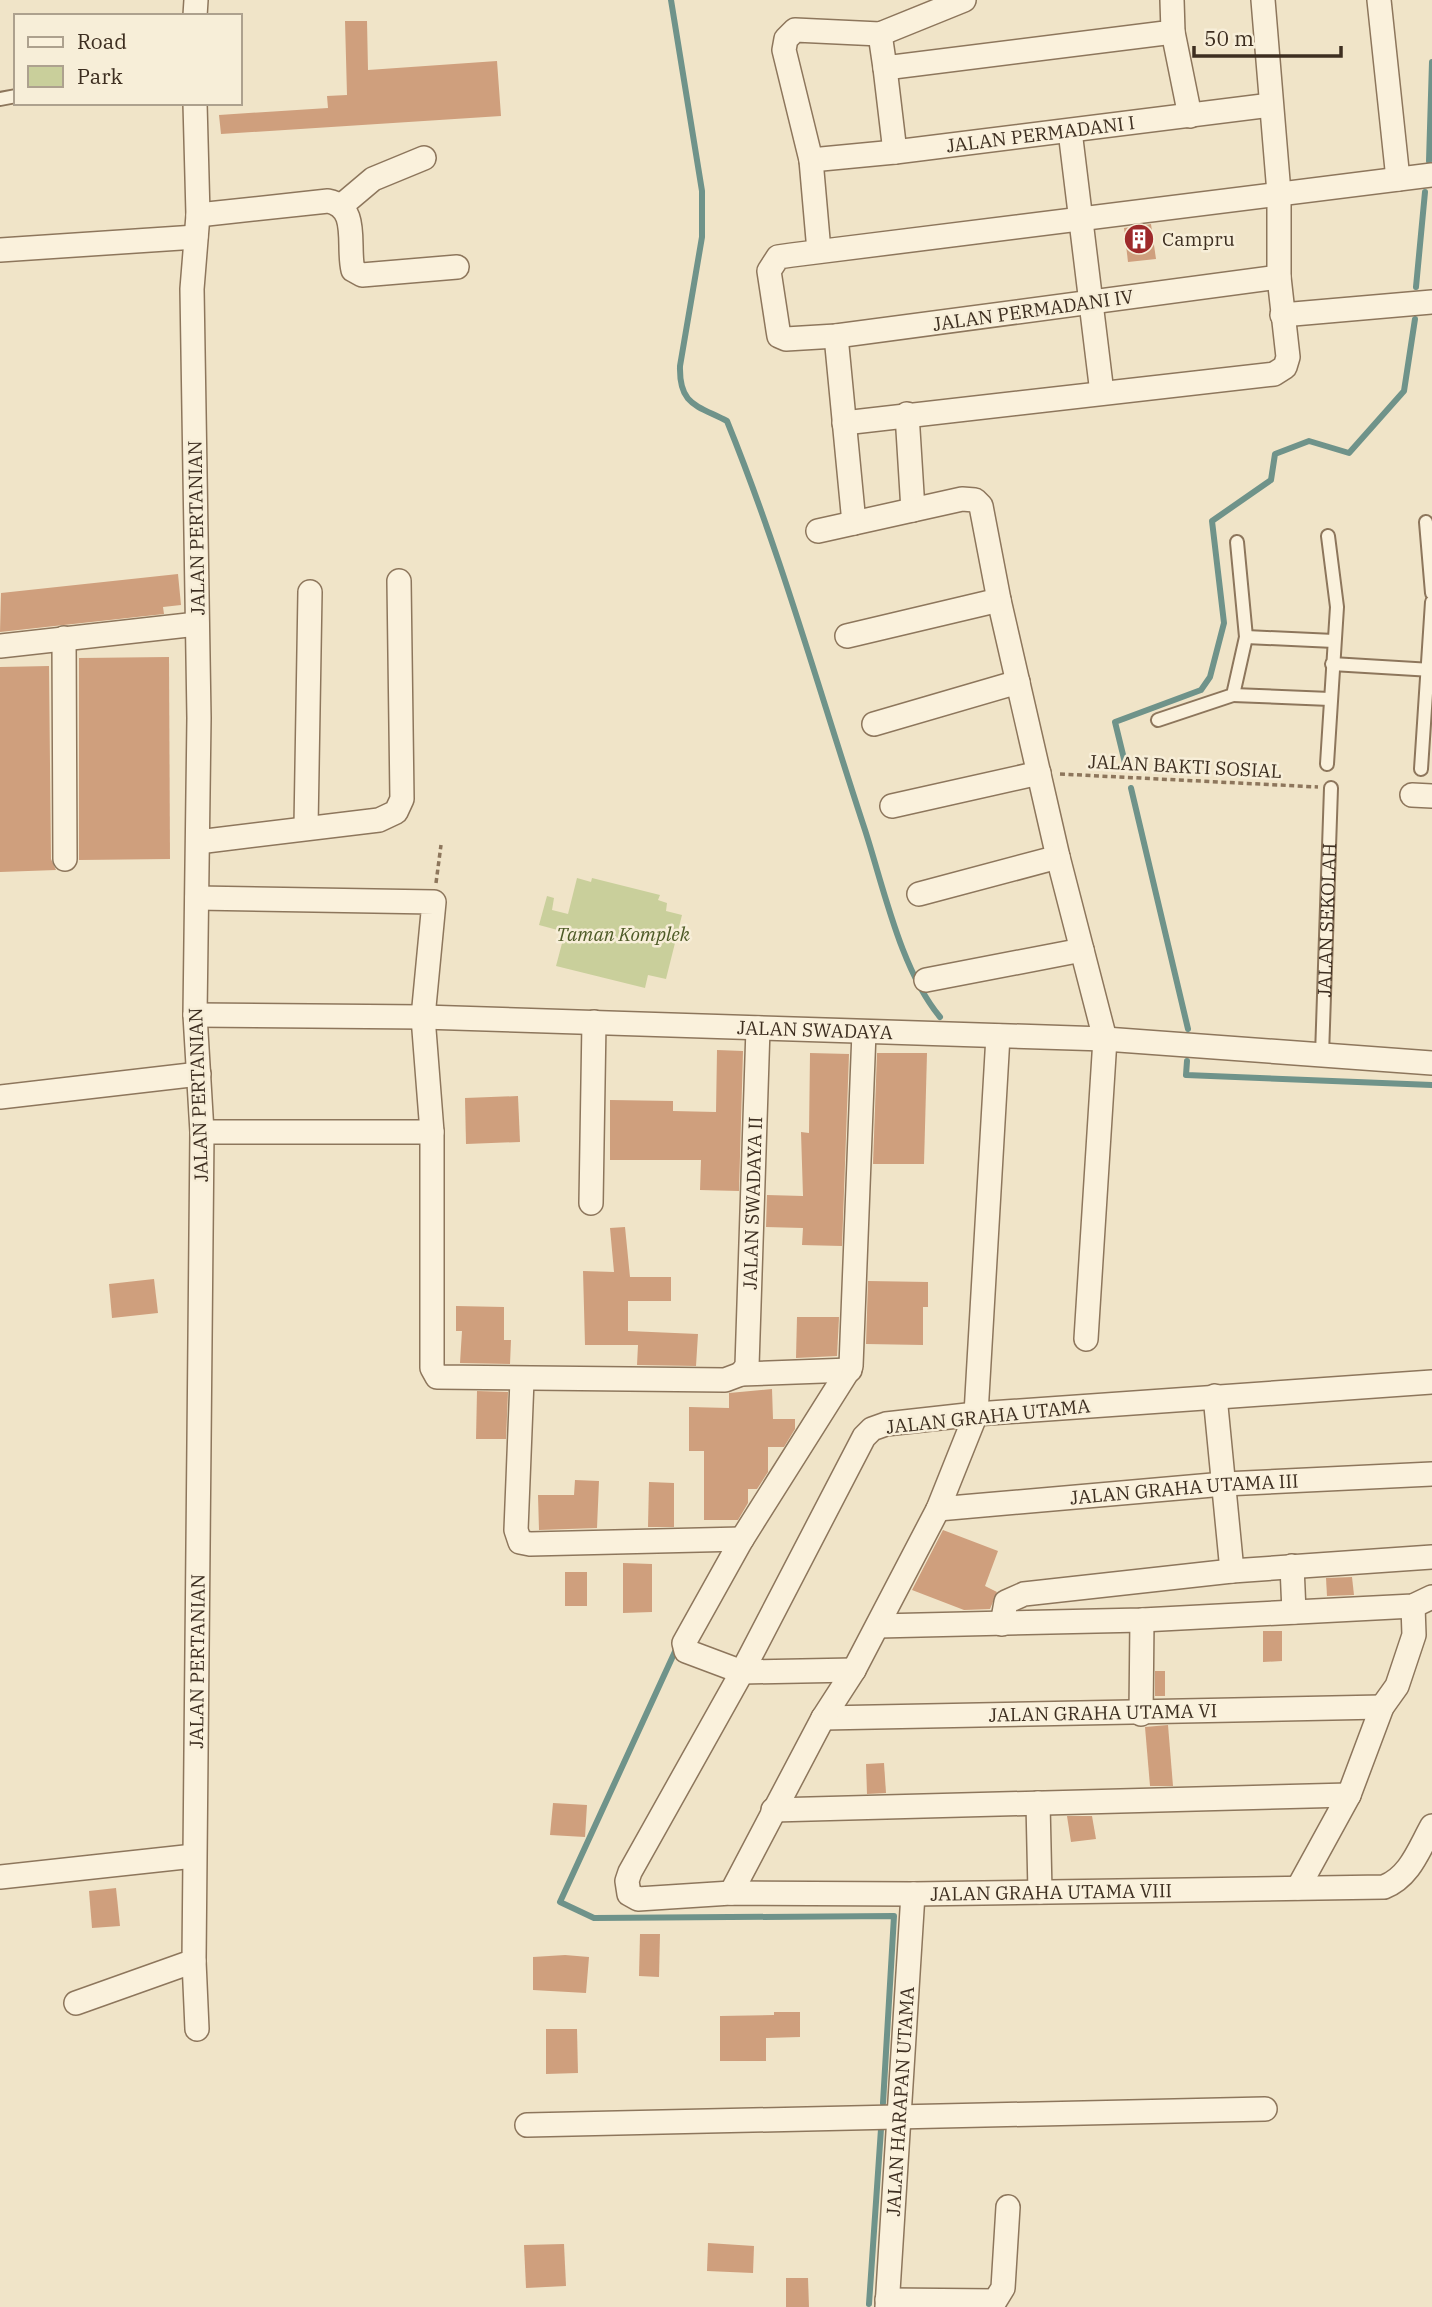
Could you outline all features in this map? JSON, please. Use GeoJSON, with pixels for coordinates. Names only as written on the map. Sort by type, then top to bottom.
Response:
{"type":"FeatureCollection","features":[{"type":"Feature","properties":{"kind":"street"},"geometry":{"type":"LineString","coordinates":[[964,0],[880,34],[794,30],[786,39],[784,50],[811,160],[819,251],[1432,175]]}},
{"type":"Feature","properties":{"kind":"street"},"geometry":{"type":"LineString","coordinates":[[1172,0],[1173,32],[1190,117]]}},
{"type":"Feature","properties":{"kind":"street"},"geometry":{"type":"LineString","coordinates":[[844,423],[1282,371],[1288,357],[1279,277],[1279,193],[1264,0]]}},
{"type":"Feature","properties":{"kind":"street"},"geometry":{"type":"LineString","coordinates":[[1379,0],[1398,179]]}},
{"type":"Feature","properties":{"kind":"street"},"geometry":{"type":"LineString","coordinates":[[885,68],[1173,32]]}},
{"type":"Feature","properties":{"kind":"street"},"geometry":{"type":"LineString","coordinates":[[880,34],[895,152]]}},
{"type":"Feature","properties":{"kind":"street","name":"JALAN PERTANIAN"},"geometry":{"type":"LineString","coordinates":[[195,105],[197,226],[192,289],[198,842],[195,1015],[202,1132],[194,1856],[197,2029]]}},
{"type":"Feature","properties":{"kind":"street","name":"JALAN PERMADANI I"},"geometry":{"type":"LineString","coordinates":[[811,160],[1190,117],[1271,105]]}},
{"type":"Feature","properties":{"kind":"street"},"geometry":{"type":"LineString","coordinates":[[1070,131],[1102,393]]}},
{"type":"Feature","properties":{"kind":"street"},"geometry":{"type":"LineString","coordinates":[[341,206],[373,179],[424,158]]}},
{"type":"Feature","properties":{"kind":"street"},"geometry":{"type":"LineString","coordinates":[[0,250],[197,226],[328,201],[341,206],[350,222],[353,270],[362,275],[457,267]]}},
{"type":"Feature","properties":{"kind":"street","name":"JALAN PERMADANI IV"},"geometry":{"type":"LineString","coordinates":[[819,251],[778,257],[770,265],[779,336],[786,339],[836,336],[1279,277]]}},
{"type":"Feature","properties":{"kind":"street"},"geometry":{"type":"LineString","coordinates":[[1282,315],[1432,302]]}},
{"type":"Feature","properties":{"kind":"street"},"geometry":{"type":"LineString","coordinates":[[836,336],[854,523]]}},
{"type":"Feature","properties":{"kind":"street"},"geometry":{"type":"LineString","coordinates":[[907,414],[913,510]]}},
{"type":"Feature","properties":{"kind":"street"},"geometry":{"type":"LineString","coordinates":[[818,531],[962,499],[975,500],[981,506],[999,600],[1058,857],[1105,1039],[1086,1339]]}},
{"type":"Feature","properties":{"kind":"street"},"geometry":{"type":"LineString","coordinates":[[198,842],[379,820],[396,812],[401,803],[399,580]]}},
{"type":"Feature","properties":{"kind":"street"},"geometry":{"type":"LineString","coordinates":[[306,827],[310,593]]}},
{"type":"Feature","properties":{"kind":"street"},"geometry":{"type":"LineString","coordinates":[[847,636],[999,600]]}},
{"type":"Feature","properties":{"kind":"street"},"geometry":{"type":"LineString","coordinates":[[0,646],[197,624]]}},
{"type":"Feature","properties":{"kind":"street"},"geometry":{"type":"LineString","coordinates":[[64,638],[65,859]]}},
{"type":"Feature","properties":{"kind":"street"},"geometry":{"type":"LineString","coordinates":[[874,724],[1018,681]]}},
{"type":"Feature","properties":{"kind":"street"},"geometry":{"type":"LineString","coordinates":[[892,806],[1039,773]]}},
{"type":"Feature","properties":{"kind":"street"},"geometry":{"type":"LineString","coordinates":[[919,894],[1058,857]]}},
{"type":"Feature","properties":{"kind":"street"},"geometry":{"type":"LineString","coordinates":[[197,898],[434,902],[423,1017],[432,1132],[433,1373],[445,1380],[725,1380],[741,1374],[850,1370]]}},
{"type":"Feature","properties":{"kind":"street"},"geometry":{"type":"LineString","coordinates":[[926,981],[1082,950]]}},
{"type":"Feature","properties":{"kind":"street","name":"JALAN SWADAYA"},"geometry":{"type":"LineString","coordinates":[[195,1015],[423,1017],[1105,1039],[1432,1063]]}},
{"type":"Feature","properties":{"kind":"street"},"geometry":{"type":"LineString","coordinates":[[591,1203],[594,1022]]}},
{"type":"Feature","properties":{"kind":"street","name":"JALAN SWADAYA II"},"geometry":{"type":"LineString","coordinates":[[741,1374],[747,1366],[758,1028]]}},
{"type":"Feature","properties":{"kind":"street"},"geometry":{"type":"LineString","coordinates":[[854,1670],[743,1672],[692,1654],[686,1635],[850,1370],[864,1032]]}},
{"type":"Feature","properties":{"kind":"street"},"geometry":{"type":"LineString","coordinates":[[731,1893],[823,1718],[878,1626],[937,1509],[976,1415],[998,1036]]}},
{"type":"Feature","properties":{"kind":"street"},"geometry":{"type":"LineString","coordinates":[[0,1097],[199,1074]]}},
{"type":"Feature","properties":{"kind":"street"},"geometry":{"type":"LineString","coordinates":[[202,1132],[432,1132]]}},
{"type":"Feature","properties":{"kind":"street"},"geometry":{"type":"LineString","coordinates":[[522,1380],[516,1530],[520,1542],[530,1544],[743,1539]]}},
{"type":"Feature","properties":{"kind":"street","name":"JALAN GRAHA UTAMA"},"geometry":{"type":"LineString","coordinates":[[638,1899],[629,1894],[627,1888],[631,1872],[743,1672],[864,1437],[877,1426],[976,1415],[1215,1396],[1432,1382]]}},
{"type":"Feature","properties":{"kind":"street"},"geometry":{"type":"LineString","coordinates":[[1215,1396],[1232,1571]]}},
{"type":"Feature","properties":{"kind":"street","name":"JALAN GRAHA UTAMA III"},"geometry":{"type":"LineString","coordinates":[[937,1509],[1224,1484],[1432,1474]]}},
{"type":"Feature","properties":{"kind":"street"},"geometry":{"type":"LineString","coordinates":[[1002,1624],[1006,1602],[1017,1595],[1232,1571],[1432,1557]]}},
{"type":"Feature","properties":{"kind":"street"},"geometry":{"type":"LineString","coordinates":[[1292,1566],[1294,1612]]}},
{"type":"Feature","properties":{"kind":"street"},"geometry":{"type":"LineString","coordinates":[[1081,1588],[1084,1622]]}},
{"type":"Feature","properties":{"kind":"street"},"geometry":{"type":"LineString","coordinates":[[878,1626],[1142,1620],[1294,1612],[1422,1601],[1398,1686],[1382,1707],[1349,1795],[1298,1888]]}},
{"type":"Feature","properties":{"kind":"street"},"geometry":{"type":"LineString","coordinates":[[1141,1714],[1142,1620]]}},
{"type":"Feature","properties":{"kind":"street","name":"JALAN GRAHA UTAMA VI"},"geometry":{"type":"LineString","coordinates":[[823,1718],[1141,1714],[1382,1707]]}},
{"type":"Feature","properties":{"kind":"street"},"geometry":{"type":"LineString","coordinates":[[773,1810],[1349,1795]]}},
{"type":"Feature","properties":{"kind":"street"},"geometry":{"type":"LineString","coordinates":[[1038,1803],[1040,1892]]}},
{"type":"Feature","properties":{"kind":"street","name":"JALAN GRAHA UTAMA VIII"},"geometry":{"type":"LineString","coordinates":[[638,1899],[731,1893],[913,1894],[1384,1887],[1397,1882],[1432,1826]]}},
{"type":"Feature","properties":{"kind":"street"},"geometry":{"type":"LineString","coordinates":[[0,1877],[194,1856]]}},
{"type":"Feature","properties":{"kind":"street","name":"JALAN HARAPAN UTAMA"},"geometry":{"type":"LineString","coordinates":[[887,2304],[913,1894]]}},
{"type":"Feature","properties":{"kind":"street"},"geometry":{"type":"LineString","coordinates":[[76,2003],[194,1961]]}},
{"type":"Feature","properties":{"kind":"street"},"geometry":{"type":"LineString","coordinates":[[527,2126],[901,2115],[1265,2109]]}},
{"type":"Feature","properties":{"kind":"street"},"geometry":{"type":"LineString","coordinates":[[887,2304],[995,2301],[1003,2288],[1008,2207]]}},
{"type":"Feature","properties":{"kind":"lane"},"geometry":{"type":"LineString","coordinates":[[1426,522],[1432,593]]}},
{"type":"Feature","properties":{"kind":"lane"},"geometry":{"type":"LineString","coordinates":[[1326,764],[1337,607],[1328,536]]}},
{"type":"Feature","properties":{"kind":"lane"},"geometry":{"type":"LineString","coordinates":[[1233,695],[1246,637],[1237,542]]}},
{"type":"Feature","properties":{"kind":"lane"},"geometry":{"type":"LineString","coordinates":[[1420,769],[1430,670],[1432,602]]}},
{"type":"Feature","properties":{"kind":"lane"},"geometry":{"type":"LineString","coordinates":[[1246,637],[1334,641]]}},
{"type":"Feature","properties":{"kind":"lane"},"geometry":{"type":"LineString","coordinates":[[1332,664],[1430,670]]}},
{"type":"Feature","properties":{"kind":"lane"},"geometry":{"type":"LineString","coordinates":[[1158,720],[1233,695],[1330,699]]}},
{"type":"Feature","properties":{"kind":"lane","name":"JALAN SEKOLAH"},"geometry":{"type":"LineString","coordinates":[[1322,1055],[1331,788]]}},
{"type":"Feature","properties":{"kind":"path","name":"JALAN BAKTI SOSIAL"},"geometry":{"type":"LineString","coordinates":[[1039,773],[1331,788]]}},
{"type":"Feature","properties":{"kind":"path"},"geometry":{"type":"LineString","coordinates":[[434,902],[441,845]]}},
{"type":"Feature","properties":{"kind":"green space","name":"Taman Komplek"},"geometry":{"type":"Polygon","coordinates":[[[577,878],[591,882],[592,878],[660,895],[658,900],[667,903],[666,911],[682,915],[666,979],[648,975],[645,988],[556,966],[565,932],[539,925],[547,896],[554,898],[552,910],[568,914],[577,878]]]}},
{"type":"Feature","properties":{"kind":"building"},"geometry":{"type":"Polygon","coordinates":[[[345,21],[367,21],[368,70],[497,61],[501,116],[221,134],[219,115],[328,108],[327,96],[347,95],[345,21]]]}},
{"type":"Feature","properties":{"kind":"building","name":"Campru"},"geometry":{"type":"Polygon","coordinates":[[[1151,224],[1156,259],[1128,262],[1124,228],[1151,224]]]}},
{"type":"Feature","properties":{"kind":"building"},"geometry":{"type":"Polygon","coordinates":[[[178,574],[181,605],[163,607],[164,614],[0,632],[1,593],[178,574]]]}},
{"type":"Feature","properties":{"kind":"building"},"geometry":{"type":"Polygon","coordinates":[[[169,657],[170,859],[79,860],[79,658],[169,657]]]}},
{"type":"Feature","properties":{"kind":"building"},"geometry":{"type":"Polygon","coordinates":[[[49,666],[51,859],[56,870],[0,872],[0,667],[49,666]]]}},
{"type":"Feature","properties":{"kind":"building"},"geometry":{"type":"Polygon","coordinates":[[[717,1050],[743,1051],[739,1191],[700,1190],[701,1160],[610,1160],[610,1100],[673,1101],[673,1111],[716,1112],[717,1050]]]}},
{"type":"Feature","properties":{"kind":"building"},"geometry":{"type":"Polygon","coordinates":[[[810,1053],[849,1054],[842,1246],[802,1245],[803,1228],[766,1227],[767,1195],[803,1196],[801,1132],[809,1133],[810,1053]]]}},
{"type":"Feature","properties":{"kind":"building"},"geometry":{"type":"Polygon","coordinates":[[[877,1053],[927,1053],[924,1164],[873,1164],[877,1053]]]}},
{"type":"Feature","properties":{"kind":"building"},"geometry":{"type":"Polygon","coordinates":[[[518,1096],[520,1142],[466,1144],[465,1098],[518,1096]]]}},
{"type":"Feature","properties":{"kind":"building"},"geometry":{"type":"Polygon","coordinates":[[[625,1227],[630,1277],[671,1277],[671,1301],[628,1301],[628,1331],[698,1334],[696,1366],[637,1365],[638,1345],[585,1345],[583,1271],[614,1272],[610,1228],[625,1227]]]}},
{"type":"Feature","properties":{"kind":"building"},"geometry":{"type":"Polygon","coordinates":[[[154,1279],[158,1313],[112,1318],[109,1284],[154,1279]]]}},
{"type":"Feature","properties":{"kind":"building"},"geometry":{"type":"Polygon","coordinates":[[[868,1281],[928,1282],[928,1307],[923,1307],[923,1345],[866,1344],[868,1281]]]}},
{"type":"Feature","properties":{"kind":"building"},"geometry":{"type":"Polygon","coordinates":[[[456,1306],[504,1307],[504,1340],[511,1340],[510,1364],[460,1363],[462,1331],[456,1331],[456,1306]]]}},
{"type":"Feature","properties":{"kind":"building"},"geometry":{"type":"Polygon","coordinates":[[[797,1317],[839,1317],[837,1356],[796,1358],[797,1317]]]}},
{"type":"Feature","properties":{"kind":"building"},"geometry":{"type":"Polygon","coordinates":[[[772,1389],[773,1419],[795,1419],[795,1429],[784,1447],[768,1447],[768,1472],[757,1489],[748,1489],[748,1503],[738,1520],[704,1520],[704,1451],[689,1451],[689,1407],[729,1408],[729,1393],[772,1389]]]}},
{"type":"Feature","properties":{"kind":"building"},"geometry":{"type":"Polygon","coordinates":[[[477,1391],[508,1392],[506,1439],[476,1439],[477,1391]]]}},
{"type":"Feature","properties":{"kind":"building"},"geometry":{"type":"Polygon","coordinates":[[[575,1480],[599,1481],[597,1528],[539,1530],[538,1495],[574,1495],[575,1480]]]}},
{"type":"Feature","properties":{"kind":"building"},"geometry":{"type":"Polygon","coordinates":[[[649,1482],[674,1483],[674,1527],[648,1527],[649,1482]]]}},
{"type":"Feature","properties":{"kind":"building"},"geometry":{"type":"Polygon","coordinates":[[[943,1530],[998,1551],[985,1586],[997,1592],[990,1609],[964,1610],[912,1590],[943,1530]]]}},
{"type":"Feature","properties":{"kind":"building"},"geometry":{"type":"Polygon","coordinates":[[[623,1563],[652,1564],[652,1612],[623,1613],[623,1563]]]}},
{"type":"Feature","properties":{"kind":"building"},"geometry":{"type":"Polygon","coordinates":[[[565,1572],[587,1572],[587,1606],[565,1606],[565,1572]]]}},
{"type":"Feature","properties":{"kind":"building"},"geometry":{"type":"Polygon","coordinates":[[[1352,1577],[1354,1595],[1327,1596],[1326,1578],[1352,1577]]]}},
{"type":"Feature","properties":{"kind":"building"},"geometry":{"type":"Polygon","coordinates":[[[1263,1631],[1282,1631],[1282,1661],[1263,1662],[1263,1631]]]}},
{"type":"Feature","properties":{"kind":"building"},"geometry":{"type":"Polygon","coordinates":[[[1155,1671],[1165,1671],[1165,1696],[1155,1696],[1155,1671]]]}},
{"type":"Feature","properties":{"kind":"building"},"geometry":{"type":"Polygon","coordinates":[[[1168,1725],[1173,1786],[1150,1786],[1145,1727],[1168,1725]]]}},
{"type":"Feature","properties":{"kind":"building"},"geometry":{"type":"Polygon","coordinates":[[[884,1763],[886,1793],[867,1794],[866,1764],[884,1763]]]}},
{"type":"Feature","properties":{"kind":"building"},"geometry":{"type":"Polygon","coordinates":[[[553,1803],[587,1805],[585,1837],[550,1835],[553,1803]]]}},
{"type":"Feature","properties":{"kind":"building"},"geometry":{"type":"Polygon","coordinates":[[[1067,1816],[1092,1816],[1096,1839],[1071,1842],[1067,1816]]]}},
{"type":"Feature","properties":{"kind":"building"},"geometry":{"type":"Polygon","coordinates":[[[116,1888],[120,1926],[92,1928],[89,1891],[116,1888]]]}},
{"type":"Feature","properties":{"kind":"building"},"geometry":{"type":"Polygon","coordinates":[[[640,1934],[660,1934],[659,1977],[639,1976],[640,1934]]]}},
{"type":"Feature","properties":{"kind":"building"},"geometry":{"type":"Polygon","coordinates":[[[533,1957],[589,1957],[586,1993],[533,1990],[533,1957]]]}},
{"type":"Feature","properties":{"kind":"building"},"geometry":{"type":"Polygon","coordinates":[[[774,2012],[800,2012],[800,2037],[766,2038],[766,2061],[720,2061],[720,2016],[774,2015],[774,2012]]]}},
{"type":"Feature","properties":{"kind":"building"},"geometry":{"type":"Polygon","coordinates":[[[546,2029],[577,2029],[578,2073],[546,2074],[546,2029]]]}},
{"type":"Feature","properties":{"kind":"building"},"geometry":{"type":"Polygon","coordinates":[[[708,2243],[754,2246],[753,2273],[707,2271],[708,2243]]]}},
{"type":"Feature","properties":{"kind":"building"},"geometry":{"type":"Polygon","coordinates":[[[564,2244],[566,2286],[526,2288],[524,2245],[564,2244]]]}},
{"type":"Feature","properties":{"kind":"building"},"geometry":{"type":"Polygon","coordinates":[[[786,2278],[808,2278],[809,2307],[786,2307],[786,2278]]]}},
{"type":"Feature","properties":{"kind":"waterway"},"geometry":{"type":"LineString","coordinates":[[671,0],[702,191],[702,237],[680,379],[686,396],[692,402],[727,421],[783,573],[895,928],[926,998],[940,1017]]}},
{"type":"Feature","properties":{"kind":"waterway"},"geometry":{"type":"LineString","coordinates":[[1429,161],[1432,62]]}},
{"type":"Feature","properties":{"kind":"waterway"},"geometry":{"type":"LineString","coordinates":[[1416,287],[1425,192]]}},
{"type":"Feature","properties":{"kind":"waterway"},"geometry":{"type":"LineString","coordinates":[[1126,767],[1115,722],[1201,690],[1210,677],[1224,623],[1212,521],[1271,480],[1275,454],[1309,441],[1349,453],[1404,391],[1415,319]]}},
{"type":"Feature","properties":{"kind":"waterway"},"geometry":{"type":"LineString","coordinates":[[1131,788],[1188,1029]]}},
{"type":"Feature","properties":{"kind":"waterway"},"geometry":{"type":"LineString","coordinates":[[1187,1061],[1186,1075],[1432,1085]]}},
{"type":"Feature","properties":{"kind":"waterway"},"geometry":{"type":"LineString","coordinates":[[678,1645],[560,1902],[594,1918],[894,1916],[883,2103]]}},
{"type":"Feature","properties":{"kind":"waterway"},"geometry":{"type":"LineString","coordinates":[[869,2304],[881,2129]]}},
{"type":"Feature","properties":{"kind":"place","name":"Campru"},"geometry":{"type":"Point","coordinates":[1139,239]}}]}
